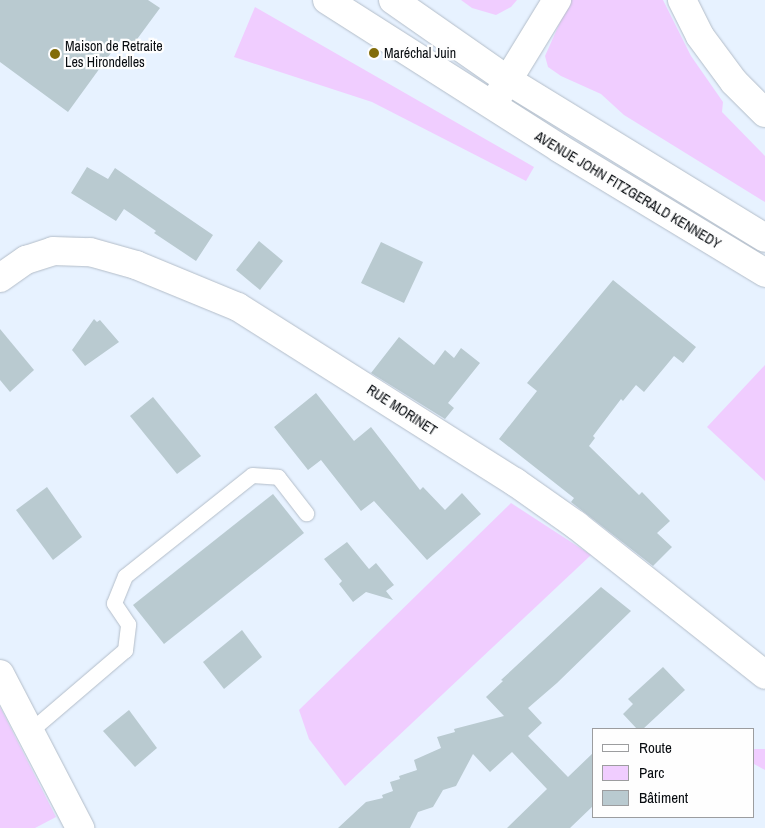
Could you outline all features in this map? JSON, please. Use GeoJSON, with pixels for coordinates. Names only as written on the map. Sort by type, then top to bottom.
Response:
{"type":"FeatureCollection","features":[{"type":"Feature","properties":{"kind":"street","name":"AVENUE JOHN FITZGERALD KENNEDY"},"geometry":{"type":"LineString","coordinates":[[327,0],[486,102],[765,273]]}},
{"type":"Feature","properties":{"kind":"street"},"geometry":{"type":"LineString","coordinates":[[393,0],[503,77],[765,238]]}},
{"type":"Feature","properties":{"kind":"street"},"geometry":{"type":"LineString","coordinates":[[503,77],[544,0]]}},
{"type":"Feature","properties":{"kind":"street"},"geometry":{"type":"LineString","coordinates":[[486,102],[557,0]]}},
{"type":"Feature","properties":{"kind":"street"},"geometry":{"type":"LineString","coordinates":[[682,0],[700,36],[734,82],[765,113]]}},
{"type":"Feature","properties":{"kind":"street","name":"RUE MORINET"},"geometry":{"type":"LineString","coordinates":[[0,278],[26,260],[53,251],[90,252],[136,265],[196,288],[238,307],[515,482],[576,524],[765,675]]}},
{"type":"Feature","properties":{"kind":"street"},"geometry":{"type":"LineString","coordinates":[[0,674],[80,828]]}},
{"type":"Feature","properties":{"kind":"lane"},"geometry":{"type":"LineString","coordinates":[[30,731],[125,650],[128,624],[114,604],[125,576],[252,475],[278,477],[306,513]]}},
{"type":"Feature","properties":{"kind":"green space"},"geometry":{"type":"Polygon","coordinates":[[[461,0],[517,0],[511,7],[496,15],[472,8],[461,0]]]}},
{"type":"Feature","properties":{"kind":"green space"},"geometry":{"type":"Polygon","coordinates":[[[570,0],[663,0],[691,56],[723,102],[722,112],[765,156],[765,202],[624,115],[601,94],[561,76],[548,67],[545,56],[570,0]]]}},
{"type":"Feature","properties":{"kind":"green space"},"geometry":{"type":"Polygon","coordinates":[[[255,7],[534,167],[526,181],[372,102],[234,57],[255,7]]]}},
{"type":"Feature","properties":{"kind":"green space"},"geometry":{"type":"Polygon","coordinates":[[[765,365],[765,481],[707,427],[765,365]]]}},
{"type":"Feature","properties":{"kind":"green space"},"geometry":{"type":"Polygon","coordinates":[[[511,503],[591,555],[345,786],[309,739],[299,710],[511,503]]]}},
{"type":"Feature","properties":{"kind":"green space"},"geometry":{"type":"Polygon","coordinates":[[[0,707],[56,817],[35,828],[0,828],[0,707]]]}},
{"type":"Feature","properties":{"kind":"green space"},"geometry":{"type":"Polygon","coordinates":[[[755,749],[765,749],[765,770],[755,765],[755,749]]]}},
{"type":"Feature","properties":{"kind":"building","name":"Maison de Retraite Les Hirondelles"},"geometry":{"type":"Polygon","coordinates":[[[0,0],[148,0],[160,8],[132,46],[121,39],[68,112],[0,62],[0,0]]]}},
{"type":"Feature","properties":{"kind":"building"},"geometry":{"type":"Polygon","coordinates":[[[87,167],[108,179],[115,168],[213,235],[196,261],[154,233],[156,231],[124,209],[116,221],[71,193],[87,167]]]}},
{"type":"Feature","properties":{"kind":"building"},"geometry":{"type":"Polygon","coordinates":[[[259,241],[283,261],[260,290],[236,270],[259,241]]]}},
{"type":"Feature","properties":{"kind":"building"},"geometry":{"type":"Polygon","coordinates":[[[381,242],[423,262],[404,303],[361,283],[381,242]]]}},
{"type":"Feature","properties":{"kind":"building"},"geometry":{"type":"Polygon","coordinates":[[[613,280],[696,347],[683,363],[674,356],[644,392],[636,385],[623,401],[621,399],[593,436],[595,438],[589,446],[639,495],[642,492],[670,521],[657,533],[672,547],[653,566],[571,502],[574,498],[499,439],[537,391],[527,383],[613,280]]]}},
{"type":"Feature","properties":{"kind":"building"},"geometry":{"type":"Polygon","coordinates":[[[94,319],[97,322],[100,320],[119,342],[85,366],[72,350],[94,319]]]}},
{"type":"Feature","properties":{"kind":"building"},"geometry":{"type":"Polygon","coordinates":[[[0,329],[34,370],[10,392],[0,380],[0,329]]]}},
{"type":"Feature","properties":{"kind":"building"},"geometry":{"type":"Polygon","coordinates":[[[399,337],[434,365],[445,350],[454,358],[461,348],[480,363],[448,403],[454,408],[445,419],[371,373],[399,337]]]}},
{"type":"Feature","properties":{"kind":"building"},"geometry":{"type":"Polygon","coordinates":[[[316,393],[354,441],[371,427],[420,490],[423,487],[445,510],[462,493],[481,514],[427,560],[374,501],[361,511],[321,460],[308,470],[274,427],[316,393]]]}},
{"type":"Feature","properties":{"kind":"building"},"geometry":{"type":"Polygon","coordinates":[[[153,397],[201,456],[177,474],[130,416],[153,397]]]}},
{"type":"Feature","properties":{"kind":"building"},"geometry":{"type":"Polygon","coordinates":[[[47,487],[82,537],[53,560],[16,510],[47,487]]]}},
{"type":"Feature","properties":{"kind":"building"},"geometry":{"type":"Polygon","coordinates":[[[273,494],[304,533],[164,644],[133,605],[273,494]]]}},
{"type":"Feature","properties":{"kind":"building"},"geometry":{"type":"Polygon","coordinates":[[[347,542],[369,569],[376,563],[394,585],[386,591],[393,600],[366,592],[353,602],[339,584],[342,581],[324,559],[347,542]]]}},
{"type":"Feature","properties":{"kind":"building"},"geometry":{"type":"Polygon","coordinates":[[[601,587],[631,611],[557,683],[528,708],[542,723],[528,736],[568,777],[592,754],[592,807],[570,828],[507,828],[547,789],[512,752],[490,772],[473,754],[456,786],[443,790],[433,807],[418,812],[410,828],[338,828],[366,802],[383,798],[382,795],[393,791],[390,782],[400,779],[399,776],[417,770],[414,760],[441,748],[437,737],[455,732],[454,729],[504,716],[486,697],[503,681],[501,680],[601,587]]]}},
{"type":"Feature","properties":{"kind":"building"},"geometry":{"type":"Polygon","coordinates":[[[242,630],[262,657],[224,689],[203,662],[242,630]]]}},
{"type":"Feature","properties":{"kind":"building"},"geometry":{"type":"Polygon","coordinates":[[[663,667],[685,690],[644,728],[636,728],[623,714],[633,704],[628,699],[663,667]]]}},
{"type":"Feature","properties":{"kind":"building"},"geometry":{"type":"Polygon","coordinates":[[[129,710],[157,748],[135,767],[103,731],[129,710]]]}},
{"type":"Feature","properties":{"kind":"place","name":"Maréchal Juin"},"geometry":{"type":"Point","coordinates":[374,53]}},
{"type":"Feature","properties":{"kind":"place","name":"Maison de Retraite Les Hirondelles"},"geometry":{"type":"Point","coordinates":[55,54]}}]}
